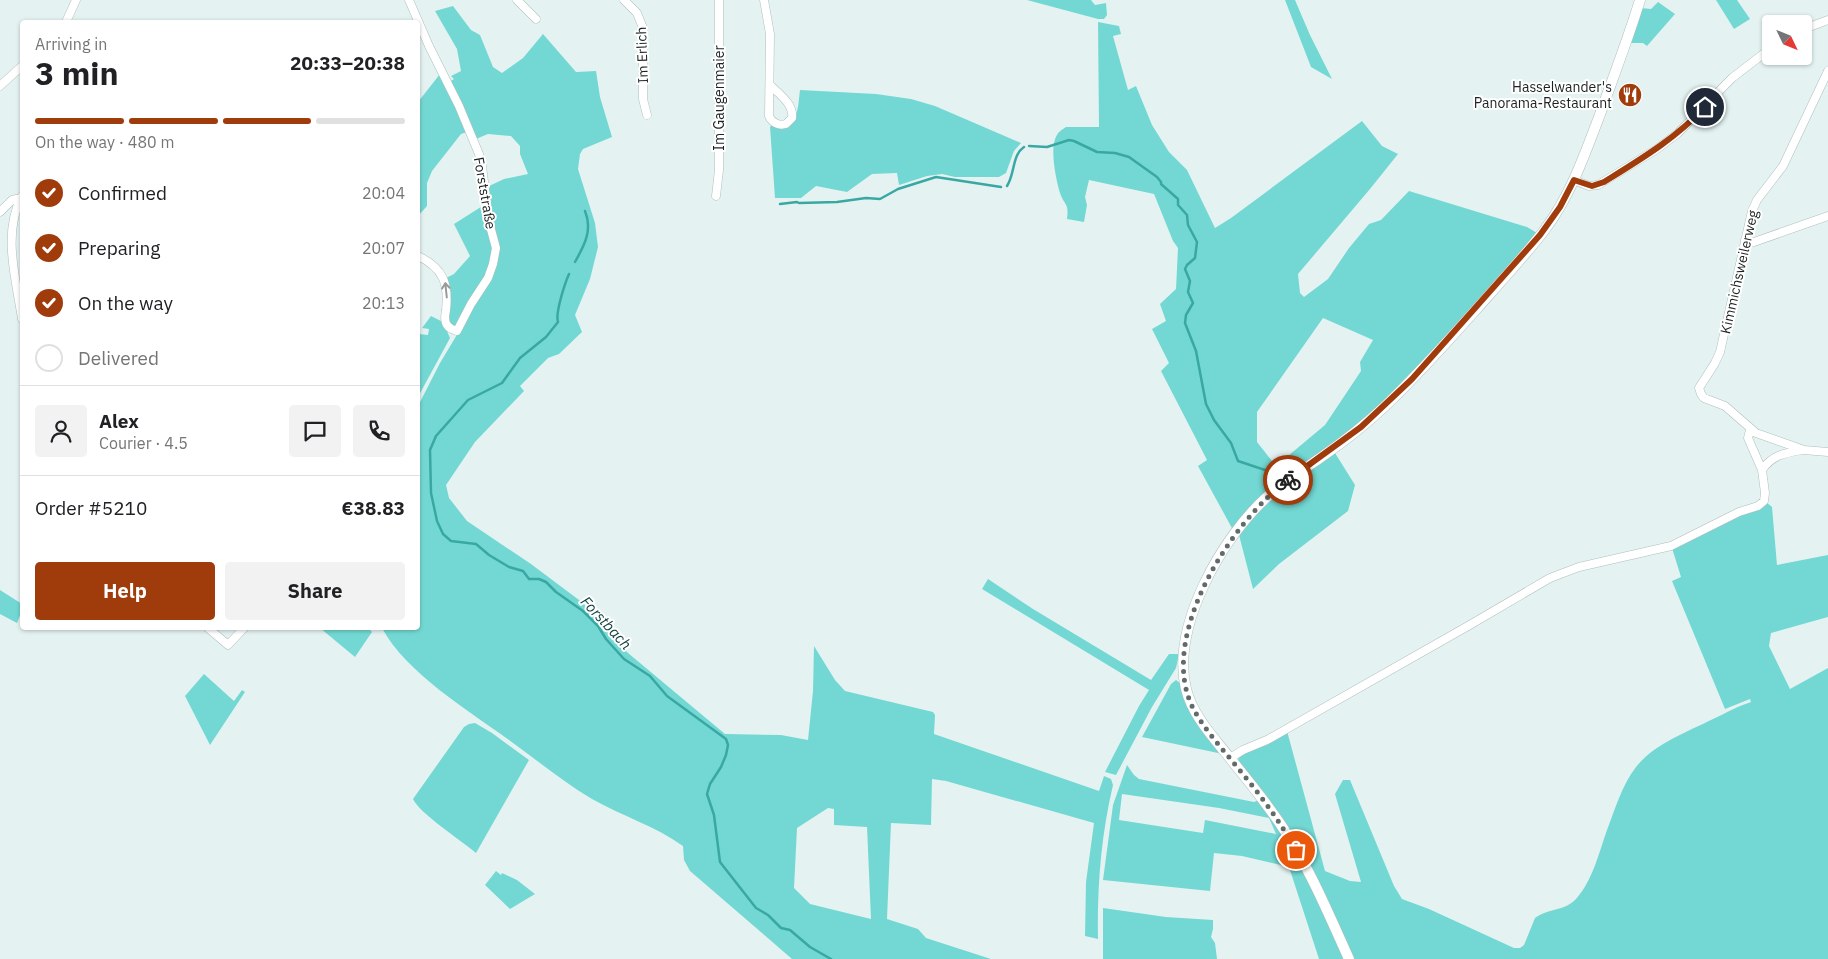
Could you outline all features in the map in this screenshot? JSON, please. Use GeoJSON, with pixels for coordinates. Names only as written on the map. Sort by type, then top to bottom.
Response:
{"type":"FeatureCollection","features":[{"type":"Feature","properties":{"kind":"main road"},"geometry":{"type":"LineString","coordinates":[[1349,959],[1309,873],[1293,844],[1266,804],[1206,728],[1192,706],[1186,688],[1183,667],[1185,640],[1206,583],[1221,556],[1248,517],[1268,496],[1361,427],[1418,373],[1540,235],[1560,207],[1574,180],[1640,0]]}},
{"type":"Feature","properties":{"kind":"street"},"geometry":{"type":"LineString","coordinates":[[67,20],[76,0]]}},
{"type":"Feature","properties":{"kind":"street","name":"Forststraße"},"geometry":{"type":"LineString","coordinates":[[410,0],[418,20]]}},
{"type":"Feature","properties":{"kind":"street"},"geometry":{"type":"LineString","coordinates":[[517,0],[536,19]]}},
{"type":"Feature","properties":{"kind":"street","name":"Im Erlich"},"geometry":{"type":"LineString","coordinates":[[624,0],[637,13],[643,28],[643,99],[647,115]]}},
{"type":"Feature","properties":{"kind":"street","name":"Im Gaugenmaier"},"geometry":{"type":"LineString","coordinates":[[716,196],[720,162],[719,0]]}},
{"type":"Feature","properties":{"kind":"street"},"geometry":{"type":"LineString","coordinates":[[764,0],[770,34],[770,85],[770,117],[777,124],[786,124],[792,118],[792,110],[786,100],[770,85]]}},
{"type":"Feature","properties":{"kind":"street"},"geometry":{"type":"LineString","coordinates":[[1812,26],[1828,20]]}},
{"type":"Feature","properties":{"kind":"street","name":"Forststraße"},"geometry":{"type":"LineString","coordinates":[[420,24],[459,106],[479,154],[489,222],[496,248],[488,278],[471,304],[457,331],[446,323],[447,296],[444,277],[430,263],[420,257]]}},
{"type":"Feature","properties":{"kind":"street"},"geometry":{"type":"LineString","coordinates":[[1574,180],[1589,186],[1598,185],[1663,144],[1686,127],[1732,78],[1762,55]]}},
{"type":"Feature","properties":{"kind":"street"},"geometry":{"type":"LineString","coordinates":[[0,86],[20,68]]}},
{"type":"Feature","properties":{"kind":"street","name":"Kimmichsweilerweg"},"geometry":{"type":"LineString","coordinates":[[1828,71],[1783,166],[1753,207],[1720,352],[1700,385],[1699,390],[1704,398],[1725,406],[1756,434],[1804,450],[1828,452]]}},
{"type":"Feature","properties":{"kind":"street"},"geometry":{"type":"LineString","coordinates":[[0,212],[14,200],[20,198]]}},
{"type":"Feature","properties":{"kind":"street"},"geometry":{"type":"LineString","coordinates":[[20,202],[14,216],[11,234],[20,304]]}},
{"type":"Feature","properties":{"kind":"street"},"geometry":{"type":"LineString","coordinates":[[1745,240],[1754,242],[1828,216]]}},
{"type":"Feature","properties":{"kind":"street"},"geometry":{"type":"LineString","coordinates":[[1230,758],[1243,750],[1267,740],[1550,578],[1579,567],[1671,546],[1728,518],[1758,506],[1764,501],[1766,493],[1762,470],[1748,438],[1750,430]]}},
{"type":"Feature","properties":{"kind":"street","name":"Kimmichsweilerweg"},"geometry":{"type":"LineString","coordinates":[[1762,470],[1768,462],[1778,455],[1804,450]]}},
{"type":"Feature","properties":{"kind":"street"},"geometry":{"type":"LineString","coordinates":[[210,630],[228,646],[242,630]]}},
{"type":"Feature","properties":{"kind":"shaded area"},"geometry":{"type":"Polygon","coordinates":[[[1027,0],[1091,0],[1095,5],[1106,3],[1107,15],[1104,19],[1098,19],[1027,0]]]}},
{"type":"Feature","properties":{"kind":"shaded area"},"geometry":{"type":"Polygon","coordinates":[[[1285,0],[1295,0],[1332,79],[1311,67],[1285,0]]]}},
{"type":"Feature","properties":{"kind":"shaded area"},"geometry":{"type":"Polygon","coordinates":[[[1716,0],[1737,0],[1750,19],[1734,29],[1716,0]]]}},
{"type":"Feature","properties":{"kind":"shaded area"},"geometry":{"type":"Polygon","coordinates":[[[1658,2],[1675,14],[1647,46],[1643,43],[1631,43],[1641,8],[1651,9],[1658,2]]]}},
{"type":"Feature","properties":{"kind":"shaded area"},"geometry":{"type":"Polygon","coordinates":[[[453,6],[471,30],[480,35],[493,67],[502,73],[523,58],[543,34],[576,72],[596,71],[600,97],[612,137],[583,149],[580,154],[578,169],[595,223],[598,247],[590,279],[575,315],[582,332],[559,354],[548,358],[520,386],[524,391],[475,442],[446,485],[449,498],[467,521],[531,564],[583,603],[628,653],[725,734],[781,735],[808,740],[813,691],[814,646],[835,680],[845,691],[933,712],[935,715],[934,734],[1099,791],[1104,776],[1111,779],[1113,785],[1105,823],[1101,862],[1098,900],[1098,939],[1085,936],[1086,882],[1094,823],[946,781],[932,779],[931,825],[891,823],[887,919],[918,929],[926,938],[991,959],[792,959],[690,871],[684,860],[683,846],[592,799],[571,785],[439,690],[406,660],[393,645],[383,630],[420,630],[420,402],[461,328],[448,322],[449,291],[446,278],[454,274],[470,256],[454,224],[484,205],[487,187],[504,179],[528,174],[520,154],[520,146],[511,136],[488,134],[476,139],[467,132],[461,134],[432,171],[427,183],[427,206],[420,214],[420,99],[440,74],[446,84],[454,79],[451,76],[461,71],[457,49],[435,11],[453,6]],[[828,808],[797,828],[794,888],[810,904],[871,919],[867,827],[834,825],[834,809],[828,808]]]}},
{"type":"Feature","properties":{"kind":"shaded area"},"geometry":{"type":"Polygon","coordinates":[[[1098,22],[1119,26],[1121,34],[1113,36],[1128,90],[1136,86],[1152,125],[1169,152],[1187,170],[1215,228],[1362,121],[1382,146],[1398,154],[1298,274],[1300,293],[1304,297],[1328,279],[1349,248],[1369,224],[1381,220],[1409,191],[1527,227],[1537,233],[1452,331],[1381,405],[1233,530],[1198,466],[1207,460],[1161,371],[1169,363],[1152,329],[1166,321],[1160,304],[1176,289],[1178,248],[1173,241],[1154,194],[1089,180],[1085,197],[1087,205],[1084,222],[1067,219],[1067,207],[1060,193],[1055,172],[1053,155],[1055,140],[1058,133],[1066,127],[1099,127],[1098,22]],[[1323,318],[1257,412],[1257,442],[1276,466],[1325,425],[1361,371],[1360,362],[1373,340],[1323,318]]]}},
{"type":"Feature","properties":{"kind":"shaded area"},"geometry":{"type":"Polygon","coordinates":[[[800,90],[876,94],[911,99],[935,106],[1021,143],[1014,151],[1006,173],[999,177],[955,177],[942,174],[927,176],[899,185],[897,173],[872,174],[847,192],[816,186],[801,198],[775,198],[770,127],[783,128],[792,122],[797,112],[800,90]]]}},
{"type":"Feature","properties":{"kind":"shaded area"},"geometry":{"type":"Polygon","coordinates":[[[431,316],[443,322],[450,338],[420,393],[420,334],[428,335],[429,329],[422,328],[431,316]]]}},
{"type":"Feature","properties":{"kind":"shaded area"},"geometry":{"type":"Polygon","coordinates":[[[1335,453],[1355,485],[1348,511],[1279,564],[1253,589],[1239,535],[1249,522],[1272,500],[1296,480],[1335,453]]]}},
{"type":"Feature","properties":{"kind":"shaded area"},"geometry":{"type":"Polygon","coordinates":[[[1766,502],[1772,507],[1777,565],[1828,555],[1828,617],[1771,633],[1769,646],[1790,689],[1828,668],[1828,959],[1353,959],[1316,878],[1238,761],[1239,756],[1287,731],[1325,871],[1350,881],[1361,882],[1335,794],[1343,780],[1350,780],[1394,886],[1402,899],[1429,909],[1514,948],[1520,948],[1524,945],[1535,918],[1546,912],[1567,906],[1582,891],[1595,866],[1623,789],[1631,774],[1643,759],[1672,739],[1751,702],[1750,699],[1725,709],[1672,581],[1681,577],[1672,548],[1766,502]]]}},
{"type":"Feature","properties":{"kind":"shaded area"},"geometry":{"type":"Polygon","coordinates":[[[988,579],[1033,609],[1151,680],[1169,654],[1179,654],[1176,668],[1152,707],[1116,775],[1105,772],[1149,690],[982,589],[988,579]]]}},
{"type":"Feature","properties":{"kind":"shaded area"},"geometry":{"type":"Polygon","coordinates":[[[0,590],[20,603],[20,615],[17,623],[0,614],[0,590]]]}},
{"type":"Feature","properties":{"kind":"shaded area"},"geometry":{"type":"Polygon","coordinates":[[[322,630],[370,630],[372,632],[355,657],[322,630]]]}},
{"type":"Feature","properties":{"kind":"shaded area"},"geometry":{"type":"Polygon","coordinates":[[[204,674],[234,701],[242,690],[245,692],[210,745],[185,696],[204,674]]]}},
{"type":"Feature","properties":{"kind":"shaded area"},"geometry":{"type":"Polygon","coordinates":[[[1176,680],[1181,684],[1220,751],[1218,753],[1142,737],[1171,684],[1176,680]]]}},
{"type":"Feature","properties":{"kind":"shaded area"},"geometry":{"type":"Polygon","coordinates":[[[475,723],[529,760],[476,853],[423,812],[413,799],[464,727],[475,723]]]}},
{"type":"Feature","properties":{"kind":"shaded area"},"geometry":{"type":"Polygon","coordinates":[[[1127,765],[1139,779],[1254,802],[1259,800],[1298,860],[1345,959],[1319,959],[1289,867],[1242,856],[1214,853],[1210,891],[1103,880],[1113,805],[1127,765]],[[1122,794],[1119,820],[1203,833],[1205,820],[1276,834],[1269,818],[1219,808],[1122,794]]]}},
{"type":"Feature","properties":{"kind":"shaded area"},"geometry":{"type":"Polygon","coordinates":[[[496,871],[501,875],[502,873],[517,880],[535,894],[510,909],[485,885],[496,871]]]}},
{"type":"Feature","properties":{"kind":"shaded area"},"geometry":{"type":"Polygon","coordinates":[[[1103,908],[1166,917],[1213,920],[1211,937],[1215,943],[1217,959],[1103,959],[1103,908]]]}},
{"type":"Feature","properties":{"kind":"waterway"},"geometry":{"type":"LineString","coordinates":[[1029,146],[1047,147],[1069,140],[1097,152],[1115,153],[1129,157],[1157,177],[1161,184],[1178,199],[1178,205],[1187,215],[1188,225],[1197,242],[1195,258],[1185,269],[1190,281],[1188,292],[1193,303],[1186,315],[1185,323],[1196,351],[1206,404],[1214,420],[1231,443],[1238,461],[1265,470]]}},
{"type":"Feature","properties":{"kind":"waterway"},"geometry":{"type":"LineString","coordinates":[[1007,186],[1017,155],[1024,147]]}},
{"type":"Feature","properties":{"kind":"waterway"},"geometry":{"type":"LineString","coordinates":[[780,204],[837,202],[866,198],[880,199],[898,189],[936,177],[1001,187]]}},
{"type":"Feature","properties":{"kind":"waterway","name":"Forstbach"},"geometry":{"type":"LineString","coordinates":[[575,262],[588,231],[585,211]]}},
{"type":"Feature","properties":{"kind":"waterway","name":"Forstbach"},"geometry":{"type":"LineString","coordinates":[[569,274],[559,305],[558,322],[546,337],[520,358],[502,383],[468,400],[436,436],[430,450],[431,493],[437,521],[443,534],[451,541],[476,544],[489,555],[509,567],[523,571],[529,579],[539,579],[546,582],[556,592],[583,611],[598,626],[606,639],[624,659],[650,676],[667,696],[726,739],[728,745],[726,755],[710,784],[707,794],[714,815],[720,862],[756,908],[768,915],[781,928],[790,930],[810,947],[831,959]]}},
{"type":"Feature","properties":{"kind":"way so far"},"geometry":{"type":"LineString","coordinates":[[1288,480],[1254,510],[1224,550],[1200,595],[1185,640],[1183,667],[1188,694],[1198,717],[1266,804],[1296,850]]}},
{"type":"Feature","properties":{"kind":"place","name":"Hasselwander's Panorama-Restaurant"},"geometry":{"type":"Point","coordinates":[1630,95]}},
{"type":"Feature","properties":{"kind":"route"},"geometry":{"type":"LineString","coordinates":[[1288,480],[1361,427],[1412,379],[1540,235],[1552,220],[1574,180],[1589,186],[1604,182],[1670,140],[1686,127],[1705,107]]}}]}
